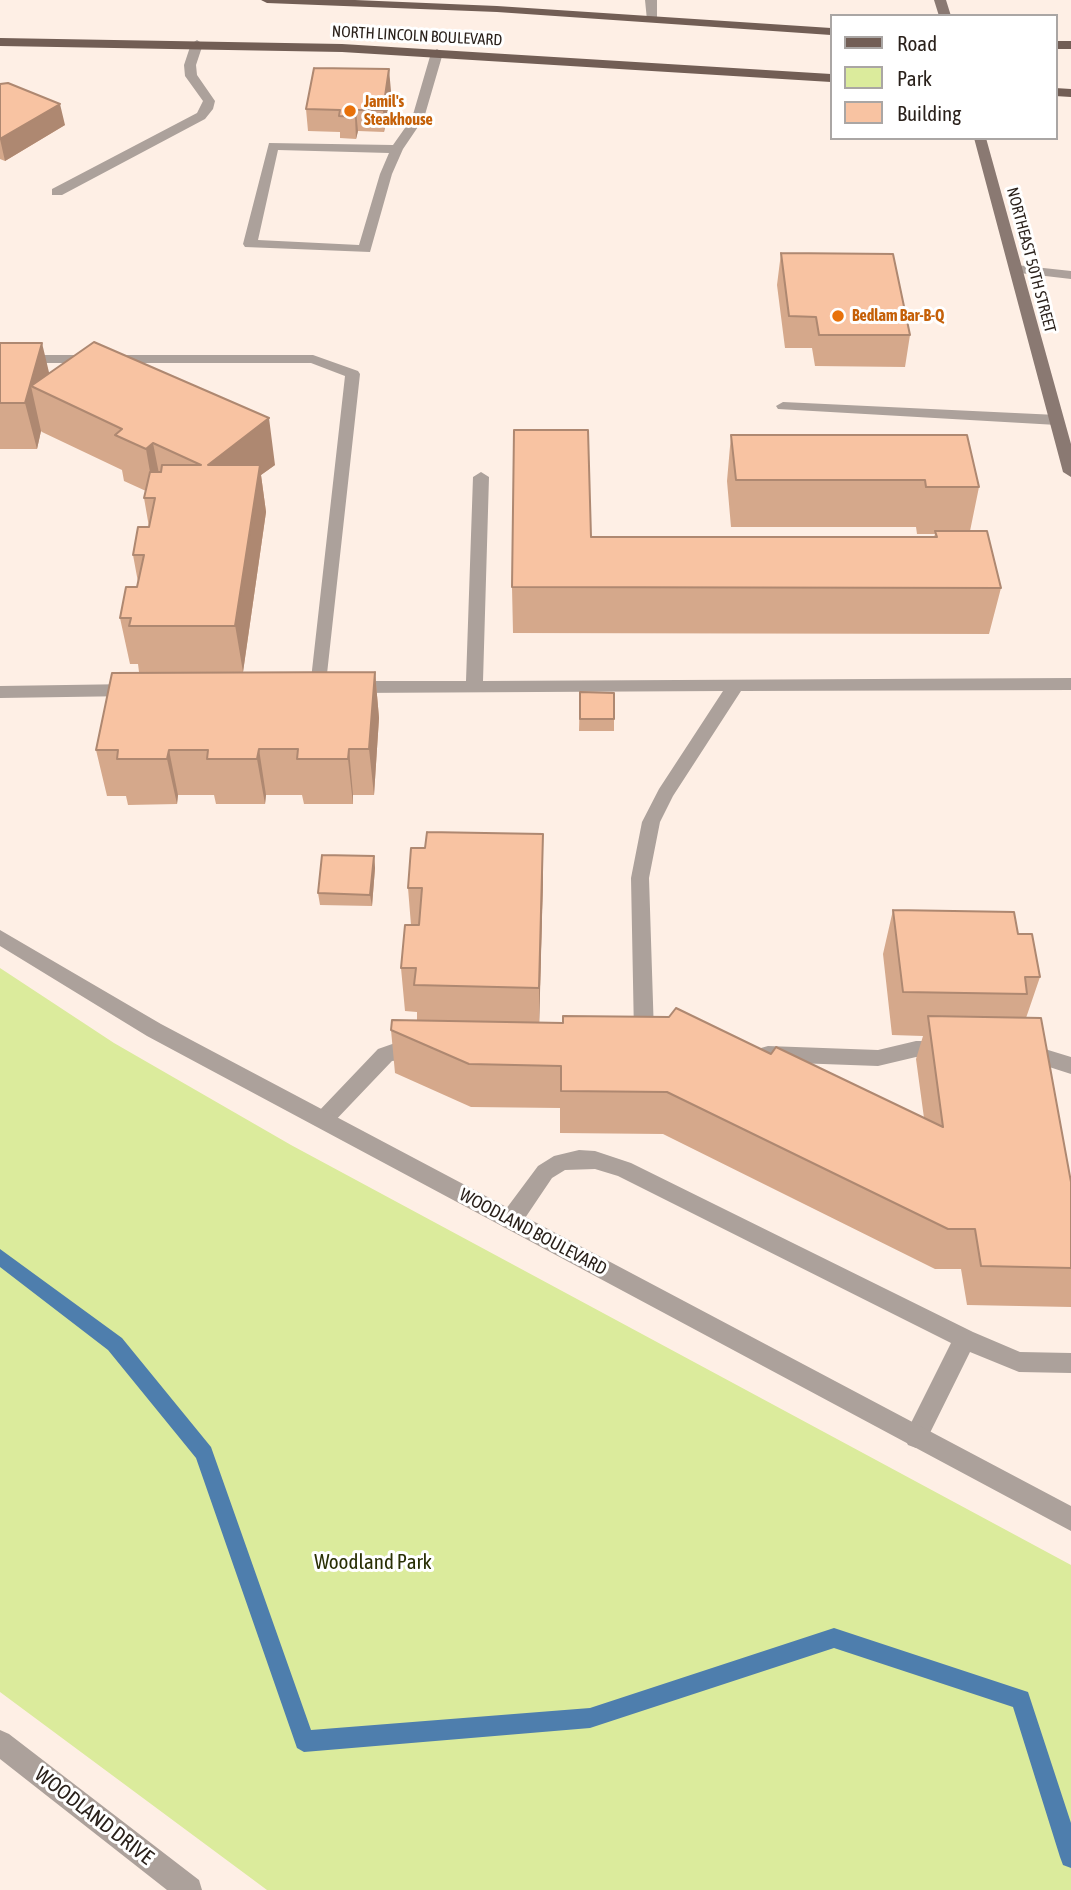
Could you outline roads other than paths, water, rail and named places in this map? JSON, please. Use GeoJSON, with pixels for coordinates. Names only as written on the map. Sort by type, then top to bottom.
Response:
{"type":"FeatureCollection","features":[{"type":"Feature","properties":{"kind":"main road","name":"NORTH LINCOLN BOULEVARD"},"geometry":{"type":"LineString","coordinates":[[267,0],[455,3],[830,32]]}},
{"type":"Feature","properties":{"kind":"main road","name":"NORTH LINCOLN BOULEVARD"},"geometry":{"type":"LineString","coordinates":[[0,42],[197,44],[437,53],[830,78]]}},
{"type":"Feature","properties":{"kind":"main road","name":"NORTHEAST 50TH STREET"},"geometry":{"type":"LineString","coordinates":[[981,140],[1071,471]]}},
{"type":"Feature","properties":{"kind":"street"},"geometry":{"type":"LineString","coordinates":[[651,0],[653,20]]}},
{"type":"Feature","properties":{"kind":"street"},"geometry":{"type":"LineString","coordinates":[[57,192],[201,116],[209,101],[191,76],[190,65],[197,44]]}},
{"type":"Feature","properties":{"kind":"street"},"geometry":{"type":"LineString","coordinates":[[397,149],[273,146],[250,244],[365,249],[386,174],[397,149],[418,118],[437,53]]}},
{"type":"Feature","properties":{"kind":"street"},"geometry":{"type":"LineString","coordinates":[[1016,269],[1071,275]]}},
{"type":"Feature","properties":{"kind":"street"},"geometry":{"type":"LineString","coordinates":[[313,359],[353,374],[312,688],[1071,684]]}},
{"type":"Feature","properties":{"kind":"street"},"geometry":{"type":"LineString","coordinates":[[783,406],[1057,420]]}},
{"type":"Feature","properties":{"kind":"street"},"geometry":{"type":"LineString","coordinates":[[474,686],[481,477]]}},
{"type":"Feature","properties":{"kind":"street"},"geometry":{"type":"LineString","coordinates":[[666,1035],[638,1036],[640,878],[651,822],[665,794],[735,687]]}},
{"type":"Feature","properties":{"kind":"street"},"geometry":{"type":"LineString","coordinates":[[0,692],[153,690]]}},
{"type":"Feature","properties":{"kind":"street","name":"WOODLAND BOULEVARD"},"geometry":{"type":"LineString","coordinates":[[0,937],[154,1030],[1071,1519]]}},
{"type":"Feature","properties":{"kind":"street"},"geometry":{"type":"LineString","coordinates":[[753,1054],[878,1058],[916,1049],[967,1049]]}},
{"type":"Feature","properties":{"kind":"street"},"geometry":{"type":"LineString","coordinates":[[324,1119],[385,1055],[398,1050],[440,1050]]}},
{"type":"Feature","properties":{"kind":"street"},"geometry":{"type":"LineString","coordinates":[[1006,1050],[1031,1051],[1071,1066]]}},
{"type":"Feature","properties":{"kind":"street"},"geometry":{"type":"LineString","coordinates":[[511,1220],[545,1172],[561,1162],[595,1160],[624,1169],[965,1339],[1019,1362],[1071,1363]]}},
{"type":"Feature","properties":{"kind":"street"},"geometry":{"type":"LineString","coordinates":[[916,1437],[965,1339]]}},
{"type":"Feature","properties":{"kind":"street","name":"WOODLAND DRIVE"},"geometry":{"type":"LineString","coordinates":[[0,1743],[189,1890]]}},
{"type":"Feature","properties":{"kind":"lane"},"geometry":{"type":"LineString","coordinates":[[0,359],[313,359]]}},
{"type":"Feature","properties":{"kind":"waterway"},"geometry":{"type":"LineString","coordinates":[[0,1257],[115,1344],[204,1453],[304,1741],[590,1718],[834,1638],[1021,1699],[1071,1857]]}},
{"type":"Feature","properties":{"kind":"place","name":"Jamil's Steakhouse"},"geometry":{"type":"Point","coordinates":[350,111]}},
{"type":"Feature","properties":{"kind":"place","name":"Bedlam Bar-B-Q"},"geometry":{"type":"Point","coordinates":[838,316]}},
{"type":"Feature","properties":{"kind":"park label","name":"Woodland Park"},"geometry":{"type":"Point","coordinates":[373,1562]}}]}
